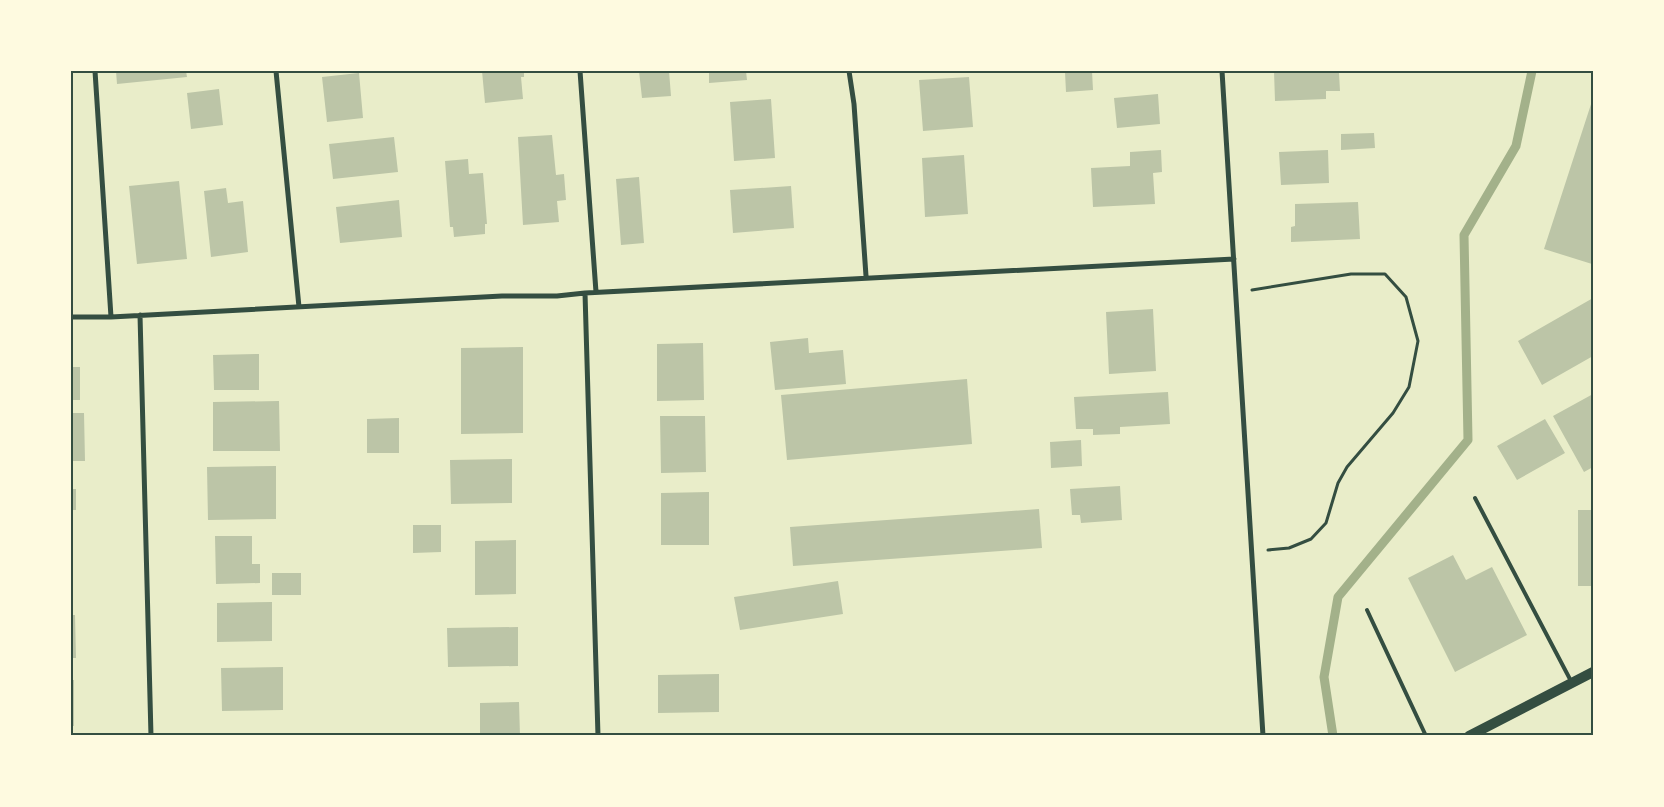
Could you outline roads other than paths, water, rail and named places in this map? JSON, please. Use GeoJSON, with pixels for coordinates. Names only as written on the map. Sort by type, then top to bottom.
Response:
{"type":"FeatureCollection","features":[{"type":"Feature","properties":{"kind":"main road"},"geometry":{"type":"LineString","coordinates":[[1469,736],[1593,672]]}},
{"type":"Feature","properties":{"kind":"street"},"geometry":{"type":"LineString","coordinates":[[95,71],[111,317]]}},
{"type":"Feature","properties":{"kind":"street"},"geometry":{"type":"LineString","coordinates":[[276,71],[299,307]]}},
{"type":"Feature","properties":{"kind":"street"},"geometry":{"type":"LineString","coordinates":[[580,71],[596,292]]}},
{"type":"Feature","properties":{"kind":"street"},"geometry":{"type":"LineString","coordinates":[[849,71],[854,104],[866,276]]}},
{"type":"Feature","properties":{"kind":"street"},"geometry":{"type":"LineString","coordinates":[[1222,71],[1263,736]]}},
{"type":"Feature","properties":{"kind":"street"},"geometry":{"type":"LineString","coordinates":[[71,317],[111,317],[502,296],[557,296],[585,292],[866,276],[1234,259]]}},
{"type":"Feature","properties":{"kind":"street"},"geometry":{"type":"LineString","coordinates":[[585,292],[598,736]]}},
{"type":"Feature","properties":{"kind":"street"},"geometry":{"type":"LineString","coordinates":[[140,315],[151,736]]}},
{"type":"Feature","properties":{"kind":"lane"},"geometry":{"type":"LineString","coordinates":[[1475,498],[1572,683]]}},
{"type":"Feature","properties":{"kind":"lane"},"geometry":{"type":"LineString","coordinates":[[1367,610],[1426,736]]}},
{"type":"Feature","properties":{"kind":"waterway"},"geometry":{"type":"LineString","coordinates":[[1333,736],[1324,677],[1338,597],[1468,440],[1464,235],[1516,146],[1532,71]]}}]}
